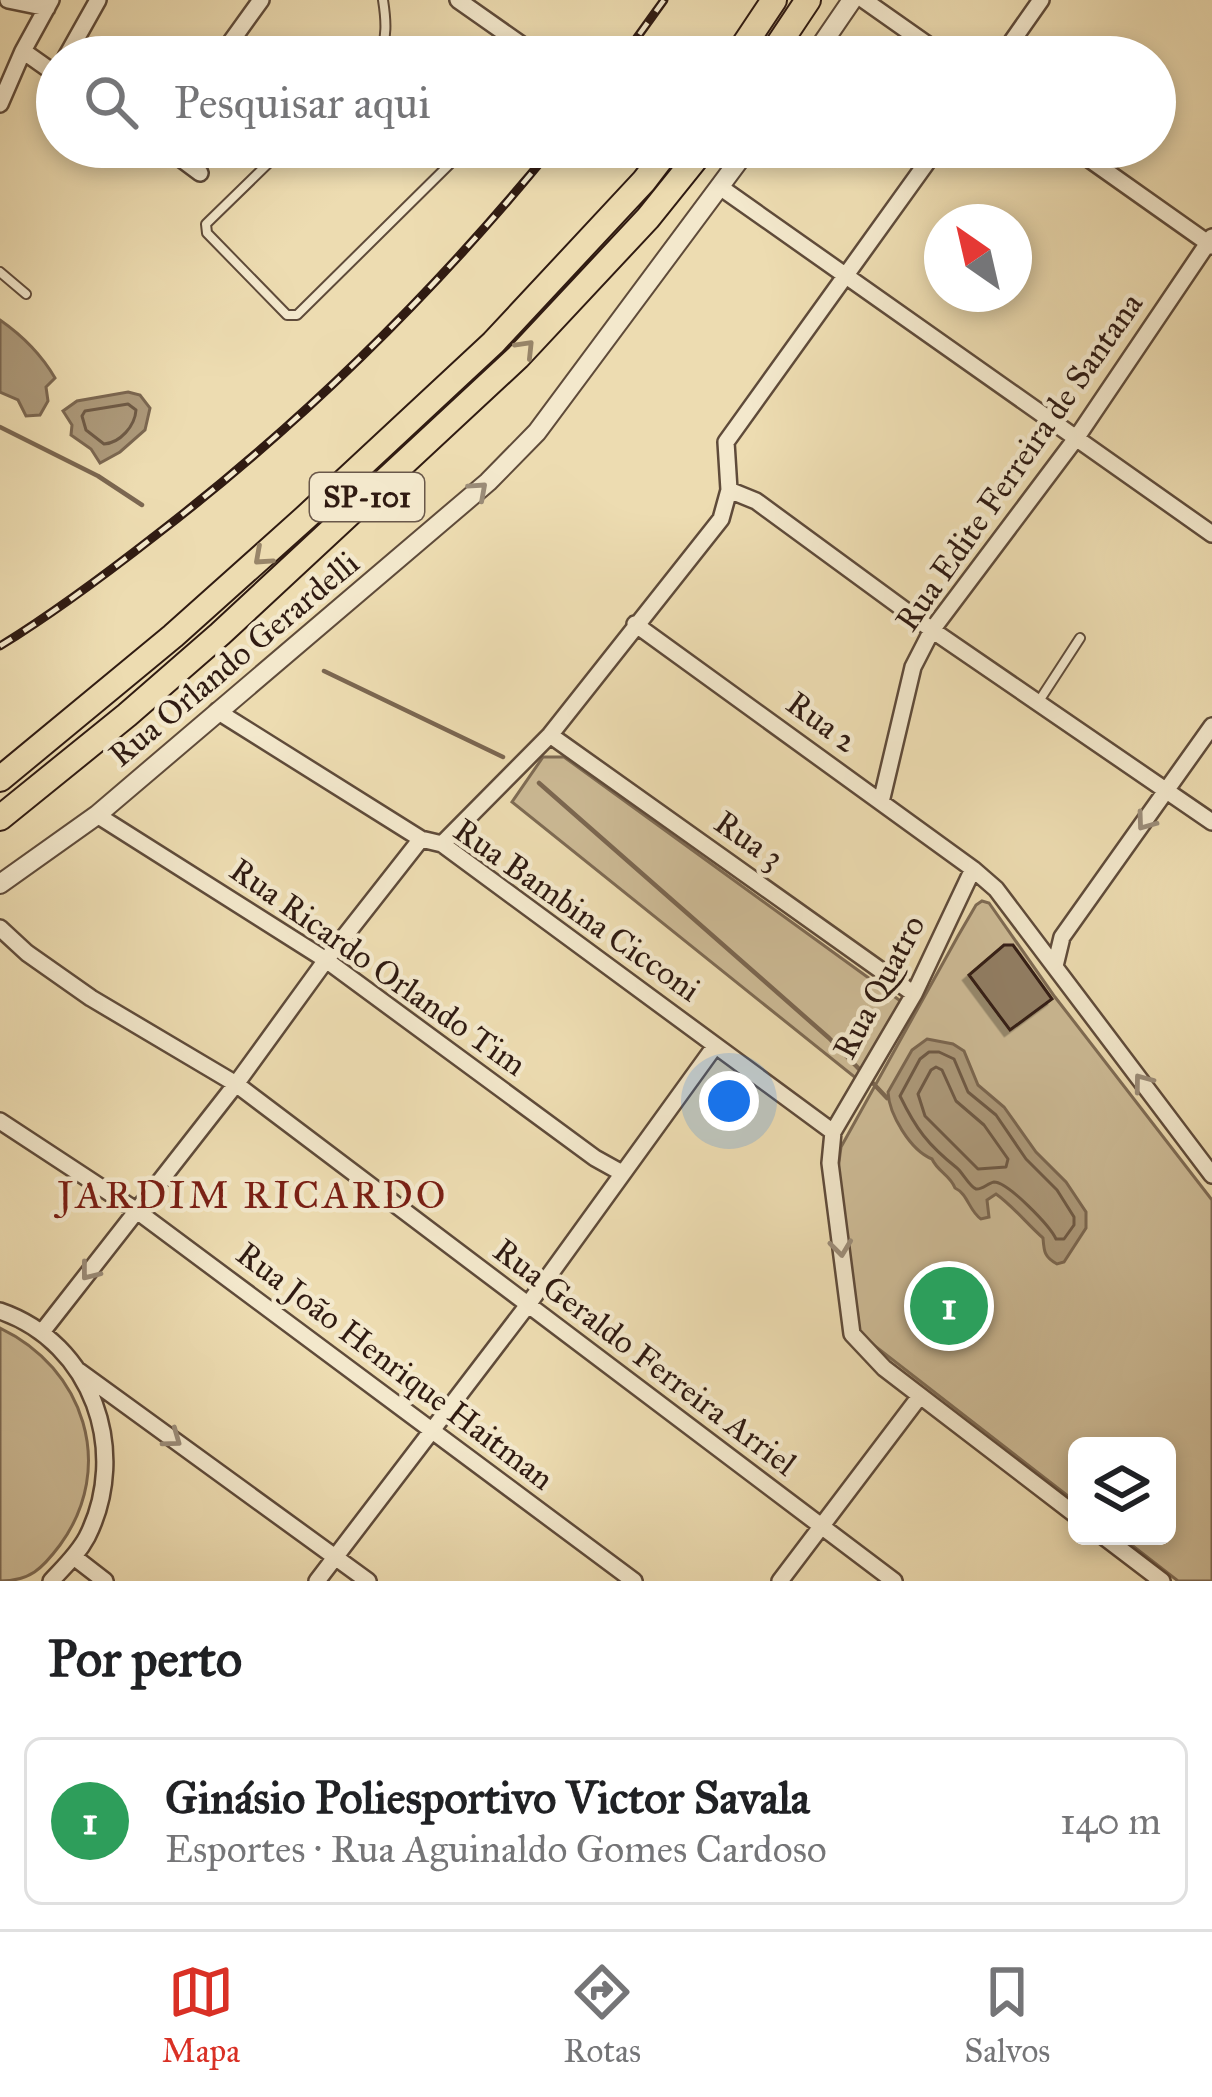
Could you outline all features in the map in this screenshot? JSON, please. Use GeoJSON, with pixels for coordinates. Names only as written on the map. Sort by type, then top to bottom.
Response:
{"type":"FeatureCollection","features":[{"type":"Feature","properties":{"kind":"highway"},"geometry":{"type":"LineString","coordinates":[[750,36],[774,0]]}},
{"type":"Feature","properties":{"kind":"highway"},"geometry":{"type":"LineString","coordinates":[[784,36],[808,0]]}},
{"type":"Feature","properties":{"kind":"highway","name":"SP-101"},"geometry":{"type":"LineString","coordinates":[[0,779],[173,636],[493,344],[654,168]]}},
{"type":"Feature","properties":{"kind":"highway","name":"SP-101"},"geometry":{"type":"LineString","coordinates":[[0,818],[220,634],[518,357],[648,218],[688,168]]}},
{"type":"Feature","properties":{"kind":"street"},"geometry":{"type":"LineString","coordinates":[[0,104],[49,4],[8,0]]}},
{"type":"Feature","properties":{"kind":"street"},"geometry":{"type":"LineString","coordinates":[[78,36],[98,0]]}},
{"type":"Feature","properties":{"kind":"street"},"geometry":{"type":"LineString","coordinates":[[235,36],[261,0]]}},
{"type":"Feature","properties":{"kind":"street"},"geometry":{"type":"LineString","coordinates":[[458,0],[509,36]]}},
{"type":"Feature","properties":{"kind":"street"},"geometry":{"type":"LineString","coordinates":[[827,36],[851,0]]}},
{"type":"Feature","properties":{"kind":"street"},"geometry":{"type":"LineString","coordinates":[[864,0],[915,36]]}},
{"type":"Feature","properties":{"kind":"street"},"geometry":{"type":"LineString","coordinates":[[1016,36],[1041,0]]}},
{"type":"Feature","properties":{"kind":"street"},"geometry":{"type":"LineString","coordinates":[[23,51],[36,60]]}},
{"type":"Feature","properties":{"kind":"street"},"geometry":{"type":"LineString","coordinates":[[193,168],[200,173]]}},
{"type":"Feature","properties":{"kind":"street","name":"Rua Orlando Gerardelli"},"geometry":{"type":"LineString","coordinates":[[0,884],[97,815],[488,482],[537,432],[734,168]]}},
{"type":"Feature","properties":{"kind":"street"},"geometry":{"type":"LineString","coordinates":[[442,844],[550,735],[721,519],[729,490],[726,442],[923,168]]}},
{"type":"Feature","properties":{"kind":"street"},"geometry":{"type":"LineString","coordinates":[[1103,168],[1211,242]]}},
{"type":"Feature","properties":{"kind":"street"},"geometry":{"type":"LineString","coordinates":[[720,187],[1212,534]]}},
{"type":"Feature","properties":{"kind":"street","name":"Rua Edite Ferreira de Santana"},"geometry":{"type":"LineString","coordinates":[[881,802],[913,667],[932,630],[1077,437],[1211,242]]}},
{"type":"Feature","properties":{"kind":"street"},"geometry":{"type":"LineString","coordinates":[[729,490],[756,501],[932,630],[1212,822]]}},
{"type":"Feature","properties":{"kind":"street","name":"Rua 2"},"geometry":{"type":"LineString","coordinates":[[635,624],[973,868],[1013,909],[1212,1175]]}},
{"type":"Feature","properties":{"kind":"street","name":"Rua Bambina Cicconi"},"geometry":{"type":"LineString","coordinates":[[217,711],[421,839],[442,844],[833,1132]]}},
{"type":"Feature","properties":{"kind":"street"},"geometry":{"type":"LineString","coordinates":[[1055,966],[1062,938],[1212,726]]}},
{"type":"Feature","properties":{"kind":"street","name":"Rua 3"},"geometry":{"type":"LineString","coordinates":[[550,735],[914,994]]}},
{"type":"Feature","properties":{"kind":"street","name":"Rua Ricardo Orlando Tim"},"geometry":{"type":"LineString","coordinates":[[97,815],[326,960],[622,1173]]}},
{"type":"Feature","properties":{"kind":"street"},"geometry":{"type":"LineString","coordinates":[[42,1333],[421,839]]}},
{"type":"Feature","properties":{"kind":"street","name":"Rua Quatro"},"geometry":{"type":"LineString","coordinates":[[833,1132],[914,994],[973,868]]}},
{"type":"Feature","properties":{"kind":"street","name":"Rua Geraldo Ferreira Arriel"},"geometry":{"type":"LineString","coordinates":[[2,931],[91,998],[236,1084],[894,1581]]}},
{"type":"Feature","properties":{"kind":"street"},"geometry":{"type":"LineString","coordinates":[[317,1581],[527,1306],[715,1046]]}},
{"type":"Feature","properties":{"kind":"street","name":"Rua João Henrique Haitman"},"geometry":{"type":"LineString","coordinates":[[0,1121],[136,1211],[634,1581]]}},
{"type":"Feature","properties":{"kind":"street"},"geometry":{"type":"LineString","coordinates":[[833,1132],[830,1162],[852,1334],[884,1367],[1068,1509]]}},
{"type":"Feature","properties":{"kind":"street"},"geometry":{"type":"LineString","coordinates":[[0,1311],[42,1333],[62,1350],[95,1402],[105,1436],[100,1507],[86,1539],[51,1581]]}},
{"type":"Feature","properties":{"kind":"street"},"geometry":{"type":"LineString","coordinates":[[79,1371],[368,1581]]}},
{"type":"Feature","properties":{"kind":"street"},"geometry":{"type":"LineString","coordinates":[[780,1581],[920,1396]]}},
{"type":"Feature","properties":{"kind":"street"},"geometry":{"type":"LineString","coordinates":[[1115,1545],[1162,1581]]}},
{"type":"Feature","properties":{"kind":"street"},"geometry":{"type":"LineString","coordinates":[[74,1557],[105,1581]]}},
{"type":"Feature","properties":{"kind":"lane"},"geometry":{"type":"LineString","coordinates":[[383,0],[385,36]]}},
{"type":"Feature","properties":{"kind":"lane"},"geometry":{"type":"LineString","coordinates":[[263,168],[206,228],[292,316],[446,168]]}},
{"type":"Feature","properties":{"kind":"lane"},"geometry":{"type":"LineString","coordinates":[[0,272],[26,294]]}},
{"type":"Feature","properties":{"kind":"lane"},"geometry":{"type":"LineString","coordinates":[[1038,702],[1080,638]]}},
{"type":"Feature","properties":{"kind":"shaded area"},"geometry":{"type":"Polygon","coordinates":[[[543,757],[564,757],[906,1005],[862,1083],[512,802],[543,757]]]}},
{"type":"Feature","properties":{"kind":"shaded area"},"geometry":{"type":"Polygon","coordinates":[[[989,903],[1055,997],[1212,1200],[1212,1581],[1178,1581],[1132,1545],[1176,1545],[1176,1437],[1068,1437],[1068,1496],[853,1329],[838,1169],[841,1147],[976,905],[989,903]]]}},
{"type":"Feature","properties":{"kind":"shaded area"},"geometry":{"type":"Polygon","coordinates":[[[0,1328],[53,1368],[83,1422],[88,1453],[77,1515],[60,1545],[34,1572],[0,1581],[0,1328]]]}},
{"type":"Feature","properties":{"kind":"water"},"geometry":{"type":"Polygon","coordinates":[[[0,320],[31,346],[55,378],[46,387],[48,401],[40,415],[26,416],[18,400],[0,392],[0,320]]]}},
{"type":"Feature","properties":{"kind":"water"},"geometry":{"type":"Polygon","coordinates":[[[128,392],[140,395],[150,408],[145,430],[100,463],[91,449],[71,435],[72,425],[63,411],[77,401],[128,392]]]}},
{"type":"Feature","properties":{"kind":"water"},"geometry":{"type":"Polygon","coordinates":[[[927,1039],[964,1051],[978,1085],[1004,1107],[1086,1212],[1086,1228],[1064,1262],[1049,1259],[1043,1238],[996,1194],[987,1200],[989,1217],[981,1219],[902,1130],[888,1092],[912,1050],[927,1039]]]}},
{"type":"Feature","properties":{"kind":"building"},"geometry":{"type":"Polygon","coordinates":[[[1004,945],[1013,945],[1052,999],[1010,1030],[969,975],[1004,945]]]}},
{"type":"Feature","properties":{"kind":"waterway"},"geometry":{"type":"LineString","coordinates":[[0,427],[98,476],[142,505]]}},
{"type":"Feature","properties":{"kind":"waterway"},"geometry":{"type":"LineString","coordinates":[[324,671],[503,757]]}},
{"type":"Feature","properties":{"kind":"waterway"},"geometry":{"type":"LineString","coordinates":[[539,783],[861,1071]]}},
{"type":"Feature","properties":{"kind":"waterway"},"geometry":{"type":"LineString","coordinates":[[869,1079],[887,1098]]}},
{"type":"Feature","properties":{"kind":"railway"},"geometry":{"type":"LineString","coordinates":[[638,36],[664,0]]}},
{"type":"Feature","properties":{"kind":"railway"},"geometry":{"type":"LineString","coordinates":[[0,646],[156,535],[315,401],[414,304],[536,168]]}},
{"type":"Feature","properties":{"kind":"place","name":"Ginásio Poliesportivo Victor Savala"},"geometry":{"type":"Point","coordinates":[949,1306]}},
{"type":"Feature","properties":{"kind":"district","name":"JARDIM RICARDO"},"geometry":{"type":"Point","coordinates":[253,1195]}}]}
